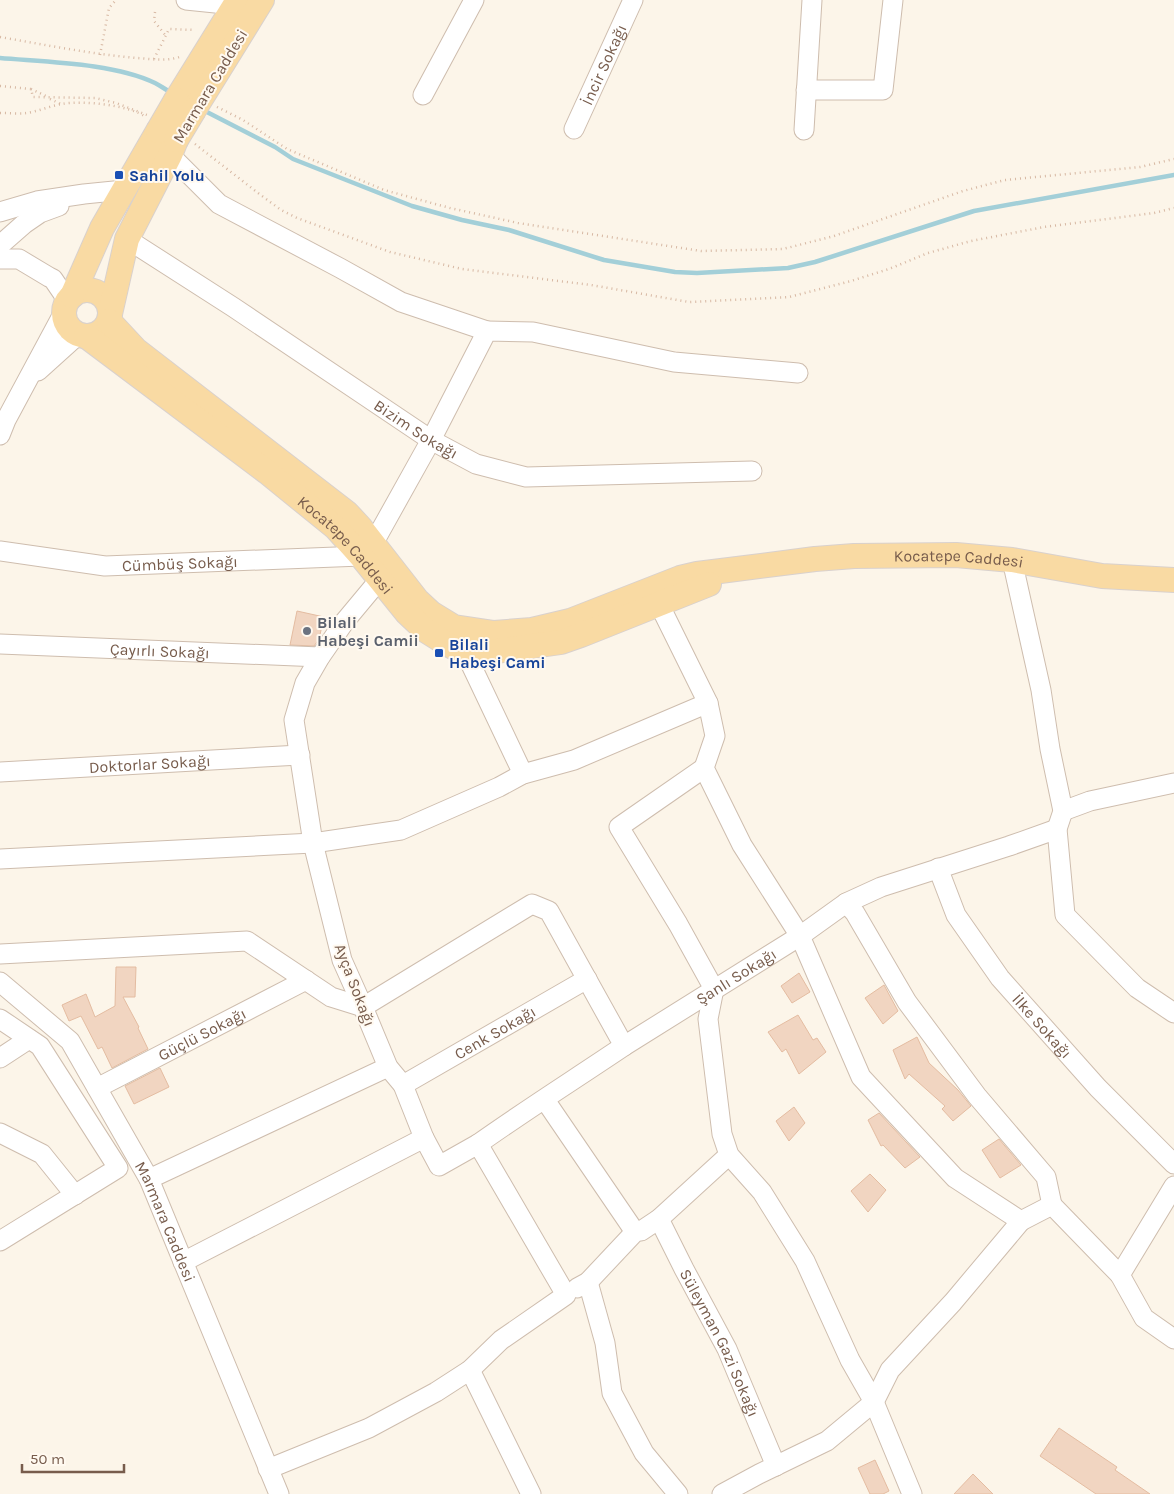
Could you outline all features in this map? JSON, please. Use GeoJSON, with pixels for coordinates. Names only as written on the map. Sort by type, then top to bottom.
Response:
{"type":"FeatureCollection","features":[{"type":"Feature","properties":{"kind":"main road","name":"Marmara Caddesi"},"geometry":{"type":"LineString","coordinates":[[68,303],[102,228],[124,190],[166,134],[193,104],[262,0]]}},
{"type":"Feature","properties":{"kind":"main road","name":"Marmara Caddesi"},"geometry":{"type":"LineString","coordinates":[[193,104],[236,2]]}},
{"type":"Feature","properties":{"kind":"main road","name":"Marmara Caddesi"},"geometry":{"type":"LineString","coordinates":[[110,318],[127,239],[166,134]]}},
{"type":"Feature","properties":{"kind":"main road"},"geometry":{"type":"LineString","coordinates":[[93,291],[106,299],[110,318],[105,328],[100,332],[93,335],[82,335],[73,331],[68,326],[68,303],[78,292],[93,291]]}},
{"type":"Feature","properties":{"kind":"main road","name":"Kocatepe Caddesi"},"geometry":{"type":"LineString","coordinates":[[110,318],[136,350],[347,513],[367,550],[385,572],[431,613],[454,627],[494,633],[532,630],[656,596]]}},
{"type":"Feature","properties":{"kind":"main road","name":"Kocatepe Caddesi"},"geometry":{"type":"LineString","coordinates":[[82,335],[228,442],[336,528],[367,550]]}},
{"type":"Feature","properties":{"kind":"main road","name":"Kocatepe Caddesi"},"geometry":{"type":"LineString","coordinates":[[385,572],[407,613],[426,630],[453,647],[480,652],[497,652],[560,642],[582,635],[656,596],[680,578],[815,558],[956,555],[1012,560],[1102,576],[1174,580]]}},
{"type":"Feature","properties":{"kind":"main road"},"geometry":{"type":"LineString","coordinates":[[454,627],[464,650]]}},
{"type":"Feature","properties":{"kind":"street"},"geometry":{"type":"LineString","coordinates":[[186,0],[236,2]]}},
{"type":"Feature","properties":{"kind":"street"},"geometry":{"type":"LineString","coordinates":[[423,95],[474,0]]}},
{"type":"Feature","properties":{"kind":"street","name":"İncir Sokağı"},"geometry":{"type":"LineString","coordinates":[[574,129],[633,0]]}},
{"type":"Feature","properties":{"kind":"street"},"geometry":{"type":"LineString","coordinates":[[804,130],[812,0]]}},
{"type":"Feature","properties":{"kind":"street"},"geometry":{"type":"LineString","coordinates":[[806,90],[883,90],[894,0]]}},
{"type":"Feature","properties":{"kind":"street"},"geometry":{"type":"LineString","coordinates":[[166,134],[219,204],[401,302],[486,331],[533,332],[674,362],[798,373]]}},
{"type":"Feature","properties":{"kind":"street"},"geometry":{"type":"LineString","coordinates":[[0,212],[37,201],[124,190]]}},
{"type":"Feature","properties":{"kind":"street"},"geometry":{"type":"LineString","coordinates":[[0,245],[40,213],[73,201],[84,194]]}},
{"type":"Feature","properties":{"kind":"street","name":"Bizim Sokağı"},"geometry":{"type":"LineString","coordinates":[[127,239],[233,307],[431,440],[476,464],[526,477],[752,471]]}},
{"type":"Feature","properties":{"kind":"street"},"geometry":{"type":"LineString","coordinates":[[0,259],[19,259],[53,279],[68,303]]}},
{"type":"Feature","properties":{"kind":"street","name":"Marmara Caddesi"},"geometry":{"type":"LineString","coordinates":[[0,435],[6,420],[30,378],[68,303]]}},
{"type":"Feature","properties":{"kind":"street"},"geometry":{"type":"LineString","coordinates":[[367,550],[431,440],[486,331]]}},
{"type":"Feature","properties":{"kind":"street","name":"Marmara Caddesi"},"geometry":{"type":"LineString","coordinates":[[30,378],[82,335]]}},
{"type":"Feature","properties":{"kind":"street","name":"Cümbüş Sokağı"},"geometry":{"type":"LineString","coordinates":[[0,551],[106,566],[367,550]]}},
{"type":"Feature","properties":{"kind":"street"},"geometry":{"type":"LineString","coordinates":[[1012,560],[1041,690],[1050,749],[1063,811],[1057,829],[1065,916],[1138,988],[1174,1013]]}},
{"type":"Feature","properties":{"kind":"street","name":"Ayça Sokağı"},"geometry":{"type":"LineString","coordinates":[[385,572],[345,621],[320,657],[306,683],[294,720],[313,843],[342,960],[388,1067],[403,1085],[424,1138],[439,1166],[478,1144]]}},
{"type":"Feature","properties":{"kind":"street"},"geometry":{"type":"LineString","coordinates":[[656,596],[708,703],[715,736],[704,768],[618,827],[678,924],[714,989],[708,1019],[722,1134],[729,1154],[762,1192],[804,1261],[850,1360],[874,1402],[912,1494]]}},
{"type":"Feature","properties":{"kind":"street","name":"Çayırlı Sokağı"},"geometry":{"type":"LineString","coordinates":[[0,644],[320,657]]}},
{"type":"Feature","properties":{"kind":"street"},"geometry":{"type":"LineString","coordinates":[[464,650],[523,774]]}},
{"type":"Feature","properties":{"kind":"street"},"geometry":{"type":"LineString","coordinates":[[0,859],[313,843],[401,830],[499,787],[523,774],[574,760],[708,703]]}},
{"type":"Feature","properties":{"kind":"street","name":"Doktorlar Sokağı"},"geometry":{"type":"LineString","coordinates":[[0,772],[300,755]]}},
{"type":"Feature","properties":{"kind":"street"},"geometry":{"type":"LineString","coordinates":[[704,768],[742,845],[800,936],[861,1077],[955,1178],[1021,1221]]}},
{"type":"Feature","properties":{"kind":"street"},"geometry":{"type":"LineString","coordinates":[[1063,811],[1090,801],[1174,783]]}},
{"type":"Feature","properties":{"kind":"street","name":"Şanlı Sokağı"},"geometry":{"type":"LineString","coordinates":[[478,1144],[624,1046],[800,936],[846,903],[881,887],[1057,829]]}},
{"type":"Feature","properties":{"kind":"street","name":"İlke Sokağı"},"geometry":{"type":"LineString","coordinates":[[938,868],[956,916],[1000,978],[1098,1088],[1174,1164]]}},
{"type":"Feature","properties":{"kind":"street"},"geometry":{"type":"LineString","coordinates":[[846,903],[854,912],[907,1002],[978,1096],[1046,1178],[1052,1205],[1120,1275],[1144,1318],[1174,1339]]}},
{"type":"Feature","properties":{"kind":"street"},"geometry":{"type":"LineString","coordinates":[[0,954],[247,942],[331,997],[363,1007],[532,904],[548,911],[624,1046]]}},
{"type":"Feature","properties":{"kind":"street","name":"Cenk Sokağı"},"geometry":{"type":"LineString","coordinates":[[403,1085],[587,979]]}},
{"type":"Feature","properties":{"kind":"street","name":"Güçlü Sokağı"},"geometry":{"type":"LineString","coordinates":[[97,1088],[306,980]]}},
{"type":"Feature","properties":{"kind":"street","name":"Marmara Caddesi"},"geometry":{"type":"LineString","coordinates":[[0,982],[70,1041],[149,1179],[279,1494]]}},
{"type":"Feature","properties":{"kind":"street"},"geometry":{"type":"LineString","coordinates":[[0,1018],[40,1046],[118,1168],[0,1241]]}},
{"type":"Feature","properties":{"kind":"street"},"geometry":{"type":"LineString","coordinates":[[0,1058],[29,1038]]}},
{"type":"Feature","properties":{"kind":"street"},"geometry":{"type":"LineString","coordinates":[[149,1179],[388,1067]]}},
{"type":"Feature","properties":{"kind":"street"},"geometry":{"type":"LineString","coordinates":[[545,1100],[635,1232]]}},
{"type":"Feature","properties":{"kind":"street"},"geometry":{"type":"LineString","coordinates":[[0,1132],[42,1154],[75,1195]]}},
{"type":"Feature","properties":{"kind":"street"},"geometry":{"type":"LineString","coordinates":[[183,1262],[424,1138]]}},
{"type":"Feature","properties":{"kind":"street"},"geometry":{"type":"LineString","coordinates":[[478,1144],[566,1294]]}},
{"type":"Feature","properties":{"kind":"street"},"geometry":{"type":"LineString","coordinates":[[268,1469],[369,1428],[436,1392],[470,1370],[500,1340],[566,1294],[588,1282],[635,1232],[641,1231],[660,1219],[729,1154]]}},
{"type":"Feature","properties":{"kind":"street"},"geometry":{"type":"LineString","coordinates":[[1120,1275],[1174,1186]]}},
{"type":"Feature","properties":{"kind":"street"},"geometry":{"type":"LineString","coordinates":[[722,1494],[827,1441],[874,1402],[890,1370],[953,1302],[1021,1221],[1052,1205]]}},
{"type":"Feature","properties":{"kind":"street","name":"Süleyman Gazi Sokağı"},"geometry":{"type":"LineString","coordinates":[[660,1219],[684,1269],[727,1349],[776,1466]]}},
{"type":"Feature","properties":{"kind":"street"},"geometry":{"type":"LineString","coordinates":[[588,1282],[605,1343],[612,1393],[644,1453],[678,1494]]}},
{"type":"Feature","properties":{"kind":"street"},"geometry":{"type":"LineString","coordinates":[[470,1370],[531,1494]]}},
{"type":"Feature","properties":{"kind":"path"},"geometry":{"type":"LineString","coordinates":[[100,55],[109,8],[116,0]]}},
{"type":"Feature","properties":{"kind":"path"},"geometry":{"type":"LineString","coordinates":[[155,12],[154,21],[166,36]]}},
{"type":"Feature","properties":{"kind":"path"},"geometry":{"type":"LineString","coordinates":[[154,59],[169,29],[195,30]]}},
{"type":"Feature","properties":{"kind":"path"},"geometry":{"type":"LineString","coordinates":[[0,37],[100,55],[164,60],[182,56]]}},
{"type":"Feature","properties":{"kind":"path"},"geometry":{"type":"LineString","coordinates":[[0,86],[31,89],[61,104]]}},
{"type":"Feature","properties":{"kind":"path"},"geometry":{"type":"LineString","coordinates":[[31,89],[33,97],[95,98],[116,103],[258,193],[281,210],[297,218],[390,252],[462,269],[582,284],[689,302],[789,297],[852,281],[889,269],[928,253],[971,241],[1044,228],[1154,213],[1174,208]]}},
{"type":"Feature","properties":{"kind":"path"},"geometry":{"type":"LineString","coordinates":[[0,113],[26,113],[72,103],[119,107],[140,114],[166,134]]}},
{"type":"Feature","properties":{"kind":"path"},"geometry":{"type":"LineString","coordinates":[[193,104],[243,120],[286,149],[384,190],[450,208],[518,223],[700,252],[783,249],[834,236],[963,191],[1006,180],[1140,167],[1174,159]]}},
{"type":"Feature","properties":{"kind":"building","name":"Bilali Habeşi Camii"},"geometry":{"type":"Polygon","coordinates":[[[297,611],[324,617],[319,639],[314,646],[290,645],[297,611]]]}},
{"type":"Feature","properties":{"kind":"building"},"geometry":{"type":"Polygon","coordinates":[[[116,967],[136,967],[135,997],[123,997],[148,1049],[112,1068],[102,1047],[98,1049],[81,1016],[69,1021],[62,1005],[86,994],[95,1017],[115,1006],[116,967]]]}},
{"type":"Feature","properties":{"kind":"building"},"geometry":{"type":"Polygon","coordinates":[[[799,973],[810,992],[792,1003],[781,986],[799,973]]]}},
{"type":"Feature","properties":{"kind":"building"},"geometry":{"type":"Polygon","coordinates":[[[884,985],[898,1011],[883,1024],[865,998],[884,985]]]}},
{"type":"Feature","properties":{"kind":"building"},"geometry":{"type":"Polygon","coordinates":[[[798,1015],[813,1040],[817,1038],[826,1052],[799,1074],[786,1049],[782,1052],[768,1032],[798,1015]]]}},
{"type":"Feature","properties":{"kind":"building"},"geometry":{"type":"Polygon","coordinates":[[[917,1037],[929,1063],[958,1090],[971,1106],[953,1121],[942,1109],[945,1106],[909,1074],[905,1079],[893,1050],[917,1037]]]}},
{"type":"Feature","properties":{"kind":"building"},"geometry":{"type":"Polygon","coordinates":[[[160,1068],[169,1087],[134,1104],[125,1086],[160,1068]]]}},
{"type":"Feature","properties":{"kind":"building"},"geometry":{"type":"Polygon","coordinates":[[[794,1107],[805,1123],[789,1141],[776,1121],[794,1107]]]}},
{"type":"Feature","properties":{"kind":"building"},"geometry":{"type":"Polygon","coordinates":[[[879,1113],[920,1157],[905,1168],[883,1145],[881,1146],[868,1120],[879,1113]]]}},
{"type":"Feature","properties":{"kind":"building"},"geometry":{"type":"Polygon","coordinates":[[[999,1139],[1021,1165],[1000,1178],[982,1150],[999,1139]]]}},
{"type":"Feature","properties":{"kind":"building"},"geometry":{"type":"Polygon","coordinates":[[[870,1174],[886,1190],[868,1212],[851,1191],[870,1174]]]}},
{"type":"Feature","properties":{"kind":"building"},"geometry":{"type":"Polygon","coordinates":[[[1059,1428],[1117,1467],[1115,1470],[1150,1494],[1096,1494],[1040,1456],[1059,1428]]]}},
{"type":"Feature","properties":{"kind":"building"},"geometry":{"type":"Polygon","coordinates":[[[875,1460],[889,1491],[883,1494],[870,1494],[858,1468],[875,1460]]]}},
{"type":"Feature","properties":{"kind":"building"},"geometry":{"type":"Polygon","coordinates":[[[973,1474],[993,1494],[954,1494],[973,1474]]]}},
{"type":"Feature","properties":{"kind":"waterway"},"geometry":{"type":"LineString","coordinates":[[0,58],[79,64],[120,71],[155,83],[172,93]]}},
{"type":"Feature","properties":{"kind":"waterway"},"geometry":{"type":"LineString","coordinates":[[203,110],[275,147],[293,159],[412,206],[462,220],[509,230],[604,260],[675,272],[697,273],[788,268],[815,262],[974,211],[1174,175]]}},
{"type":"Feature","properties":{"kind":"place","name":"Sahil Yolu"},"geometry":{"type":"Point","coordinates":[119,175]}},
{"type":"Feature","properties":{"kind":"place","name":"Bilali Habeşi Camii"},"geometry":{"type":"Point","coordinates":[307,631]}},
{"type":"Feature","properties":{"kind":"place","name":"Bilali Habeşi Cami"},"geometry":{"type":"Point","coordinates":[439,653]}}]}
